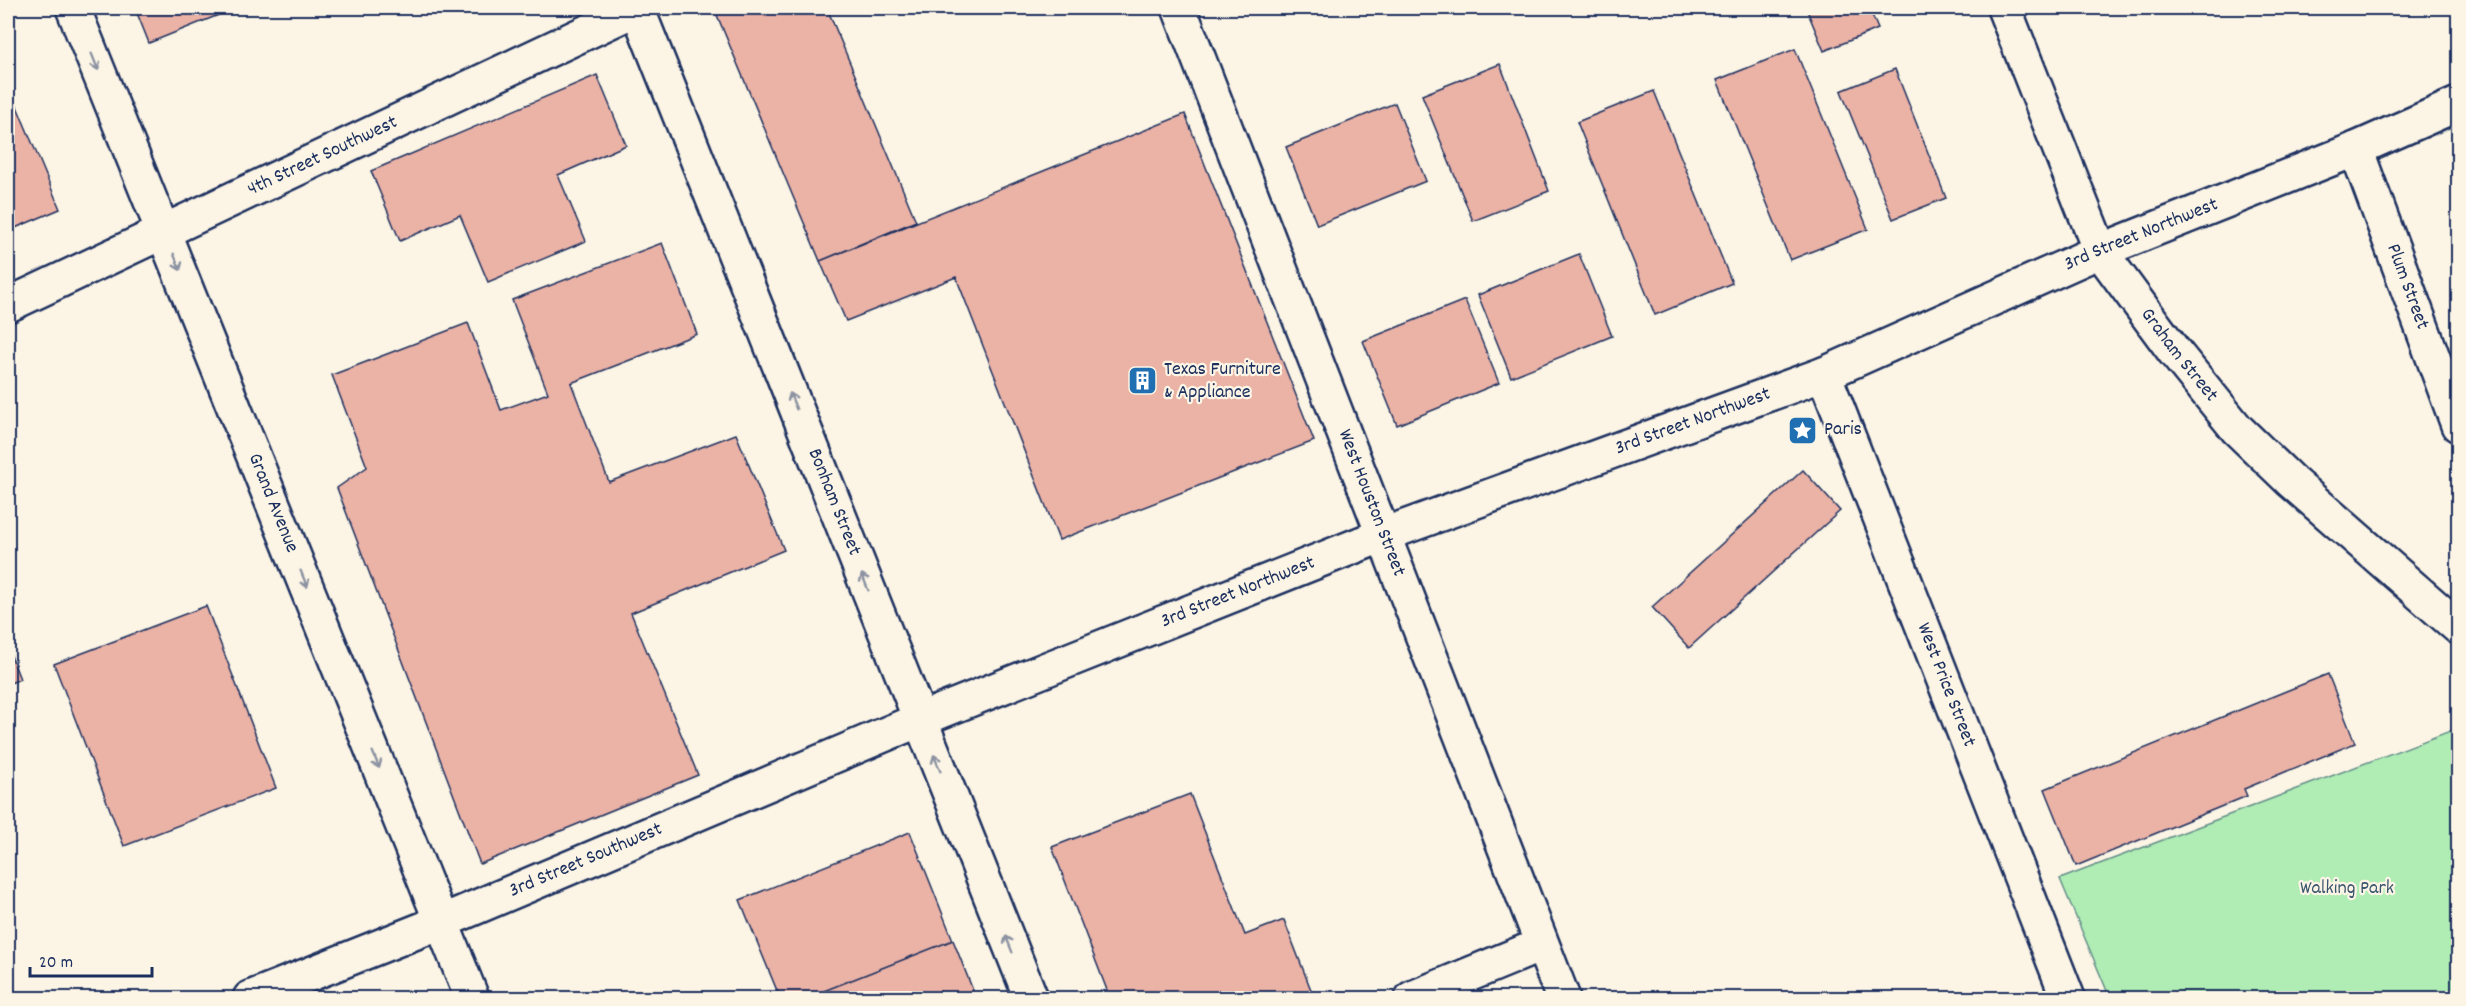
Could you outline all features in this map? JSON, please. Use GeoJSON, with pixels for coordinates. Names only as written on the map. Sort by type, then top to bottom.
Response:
{"type":"FeatureCollection","features":[{"type":"Feature","properties":{"kind":"street","name":"Grand Avenue"},"geometry":{"type":"LineString","coordinates":[[73,8],[472,999]]}},
{"type":"Feature","properties":{"kind":"street","name":"4th Street Southwest"},"geometry":{"type":"LineString","coordinates":[[8,305],[638,8]]}},
{"type":"Feature","properties":{"kind":"street","name":"Bonham Street"},"geometry":{"type":"LineString","coordinates":[[638,8],[1031,999]]}},
{"type":"Feature","properties":{"kind":"street","name":"West Houston Street"},"geometry":{"type":"LineString","coordinates":[[1179,8],[1563,999]]}},
{"type":"Feature","properties":{"kind":"street","name":"Graham Street"},"geometry":{"type":"LineString","coordinates":[[2004,8],[2100,251],[2173,350],[2236,429],[2292,482],[2458,627]]}},
{"type":"Feature","properties":{"kind":"street","name":"3rd Street Northwest"},"geometry":{"type":"LineString","coordinates":[[919,720],[1383,535],[1824,374],[2100,251],[2356,149],[2458,104]]}},
{"type":"Feature","properties":{"kind":"street","name":"Plum Street"},"geometry":{"type":"LineString","coordinates":[[2356,149],[2458,425]]}},
{"type":"Feature","properties":{"kind":"street","name":"West Price Street"},"geometry":{"type":"LineString","coordinates":[[1824,374],[2068,999]]}},
{"type":"Feature","properties":{"kind":"street","name":"3rd Street Southwest"},"geometry":{"type":"LineString","coordinates":[[250,999],[441,922],[919,720]]}},
{"type":"Feature","properties":{"kind":"street"},"geometry":{"type":"LineString","coordinates":[[1412,999],[1541,945]]}},
{"type":"Feature","properties":{"kind":"green space","name":"Walking Park"},"geometry":{"type":"Polygon","coordinates":[[[2458,728],[2458,998],[2110,998],[2060,879],[2458,728]]]}},
{"type":"Feature","properties":{"kind":"building"},"geometry":{"type":"Polygon","coordinates":[[[135,8],[236,8],[149,43],[135,8]]]}},
{"type":"Feature","properties":{"kind":"building"},"geometry":{"type":"Polygon","coordinates":[[[714,8],[827,8],[916,221],[820,261],[714,8]]]}},
{"type":"Feature","properties":{"kind":"building"},"geometry":{"type":"Polygon","coordinates":[[[1806,8],[1869,8],[1878,29],[1824,51],[1806,8]]]}},
{"type":"Feature","properties":{"kind":"building"},"geometry":{"type":"Polygon","coordinates":[[[1795,49],[1868,229],[1790,260],[1717,80],[1795,49]]]}},
{"type":"Feature","properties":{"kind":"building"},"geometry":{"type":"Polygon","coordinates":[[[1500,64],[1549,191],[1473,221],[1422,95],[1500,64]]]}},
{"type":"Feature","properties":{"kind":"building"},"geometry":{"type":"Polygon","coordinates":[[[1895,69],[1946,198],[1893,219],[1841,91],[1895,69]]]}},
{"type":"Feature","properties":{"kind":"building"},"geometry":{"type":"Polygon","coordinates":[[[597,75],[626,145],[558,175],[586,241],[488,282],[460,215],[400,241],[371,171],[597,75]]]}},
{"type":"Feature","properties":{"kind":"building"},"geometry":{"type":"Polygon","coordinates":[[[8,85],[60,209],[8,231],[8,85]]]}},
{"type":"Feature","properties":{"kind":"building"},"geometry":{"type":"Polygon","coordinates":[[[1654,91],[1732,283],[1655,315],[1577,122],[1654,91]]]}},
{"type":"Feature","properties":{"kind":"building"},"geometry":{"type":"Polygon","coordinates":[[[1395,103],[1426,181],[1317,225],[1286,147],[1395,103]]]}},
{"type":"Feature","properties":{"kind":"building","name":"Texas Furniture & Appliance"},"geometry":{"type":"Polygon","coordinates":[[[1185,114],[1314,441],[1059,540],[956,277],[846,321],[820,261],[1185,114]]]}},
{"type":"Feature","properties":{"kind":"building"},"geometry":{"type":"Polygon","coordinates":[[[662,243],[697,334],[571,383],[609,482],[736,434],[784,550],[631,613],[698,775],[480,864],[337,488],[367,467],[332,375],[468,323],[501,410],[548,393],[512,300],[662,243]]]}},
{"type":"Feature","properties":{"kind":"building"},"geometry":{"type":"Polygon","coordinates":[[[1579,254],[1612,336],[1511,377],[1478,295],[1579,254]]]}},
{"type":"Feature","properties":{"kind":"building"},"geometry":{"type":"Polygon","coordinates":[[[1465,300],[1499,383],[1397,425],[1363,341],[1465,300]]]}},
{"type":"Feature","properties":{"kind":"building"},"geometry":{"type":"Polygon","coordinates":[[[1803,470],[1840,511],[1689,648],[1652,607],[1803,470]]]}},
{"type":"Feature","properties":{"kind":"building"},"geometry":{"type":"Polygon","coordinates":[[[206,606],[276,788],[124,846],[54,664],[206,606]]]}},
{"type":"Feature","properties":{"kind":"building"},"geometry":{"type":"Polygon","coordinates":[[[8,648],[20,679],[8,684],[8,648]]]}},
{"type":"Feature","properties":{"kind":"building"},"geometry":{"type":"Polygon","coordinates":[[[2328,674],[2355,743],[2244,789],[2247,796],[2076,866],[2045,789],[2328,674]]]}},
{"type":"Feature","properties":{"kind":"building"},"geometry":{"type":"Polygon","coordinates":[[[1190,794],[1245,935],[1284,920],[1313,995],[1303,998],[1110,998],[1052,847],[1190,794]]]}},
{"type":"Feature","properties":{"kind":"building"},"geometry":{"type":"Polygon","coordinates":[[[910,832],[953,940],[806,998],[780,998],[740,900],[910,832]]]}},
{"type":"Feature","properties":{"kind":"building"},"geometry":{"type":"Polygon","coordinates":[[[953,940],[976,998],[806,998],[953,940]]]}},
{"type":"Feature","properties":{"kind":"place","name":"Texas Furniture & Appliance"},"geometry":{"type":"Point","coordinates":[1143,381]}},
{"type":"Feature","properties":{"kind":"place","name":"Paris"},"geometry":{"type":"Point","coordinates":[1803,430]}}]}
